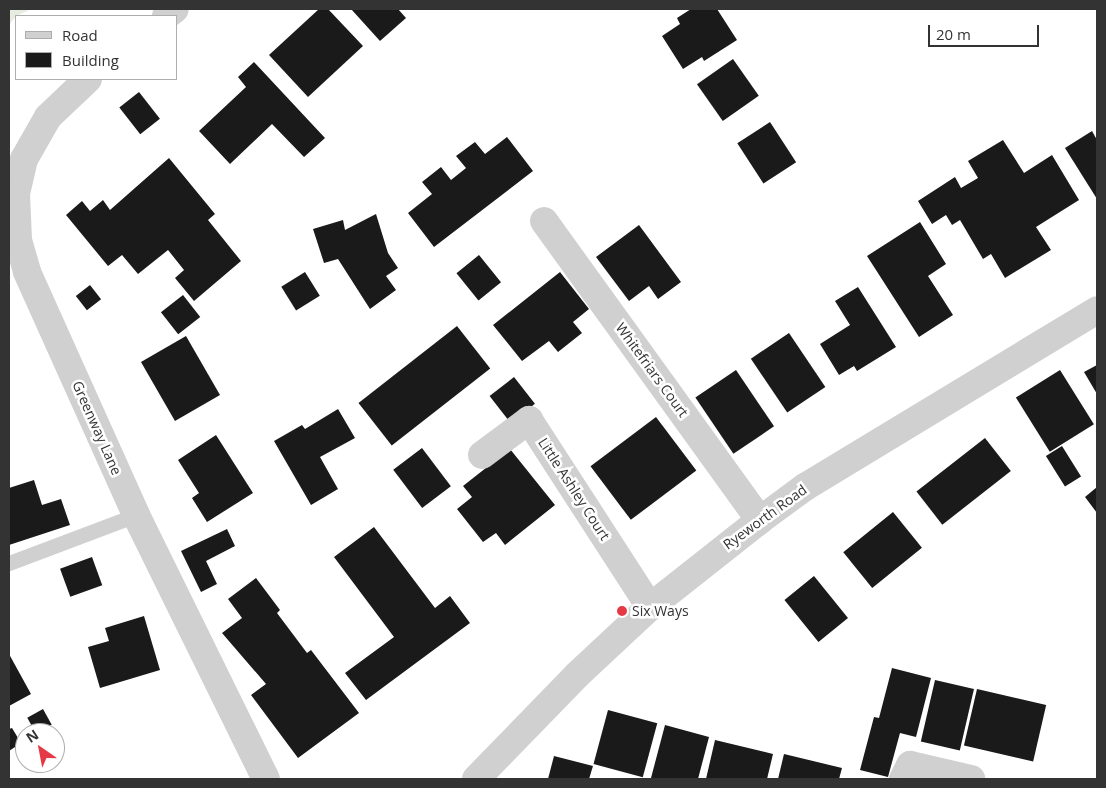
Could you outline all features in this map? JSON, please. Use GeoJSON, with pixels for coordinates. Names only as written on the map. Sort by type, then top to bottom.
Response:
{"type":"FeatureCollection","features":[{"type":"Feature","properties":{"kind":"street","name":"Greenway Lane"},"geometry":{"type":"LineString","coordinates":[[87,80],[48,117],[34,137],[18,176],[15,217],[27,272],[136,515],[266,779]]}},
{"type":"Feature","properties":{"kind":"street","name":"Whitefriars Court"},"geometry":{"type":"LineString","coordinates":[[544,221],[760,520]]}},
{"type":"Feature","properties":{"kind":"street","name":"Ryeworth Road"},"geometry":{"type":"LineString","coordinates":[[476,779],[557,694],[650,608],[760,520],[813,482],[1097,310]]}},
{"type":"Feature","properties":{"kind":"street","name":"Little Ashley Court"},"geometry":{"type":"LineString","coordinates":[[482,455],[529,420],[650,608]]}},
{"type":"Feature","properties":{"kind":"street"},"geometry":{"type":"LineString","coordinates":[[903,779],[910,765],[971,779]]}},
{"type":"Feature","properties":{"kind":"lane"},"geometry":{"type":"LineString","coordinates":[[9,563],[136,515]]}},
{"type":"Feature","properties":{"kind":"shaded area"},"geometry":{"type":"Polygon","coordinates":[[[9,9],[31,9],[15,15],[9,25],[9,9]]]}},
{"type":"Feature","properties":{"kind":"building"},"geometry":{"type":"Polygon","coordinates":[[[319,9],[328,9],[363,46],[308,97],[269,55],[319,9]]]}},
{"type":"Feature","properties":{"kind":"building"},"geometry":{"type":"Polygon","coordinates":[[[351,9],[398,9],[406,18],[380,41],[351,9]]]}},
{"type":"Feature","properties":{"kind":"building"},"geometry":{"type":"Polygon","coordinates":[[[691,9],[717,9],[737,40],[704,61],[702,57],[683,69],[662,36],[680,24],[677,18],[691,9]]]}},
{"type":"Feature","properties":{"kind":"building"},"geometry":{"type":"Polygon","coordinates":[[[733,59],[759,96],[723,121],[697,84],[733,59]]]}},
{"type":"Feature","properties":{"kind":"building"},"geometry":{"type":"Polygon","coordinates":[[[254,62],[325,138],[304,157],[272,124],[230,164],[199,131],[246,87],[238,77],[254,62]]]}},
{"type":"Feature","properties":{"kind":"building"},"geometry":{"type":"Polygon","coordinates":[[[139,92],[160,119],[140,134],[119,107],[139,92]]]}},
{"type":"Feature","properties":{"kind":"building"},"geometry":{"type":"Polygon","coordinates":[[[770,122],[796,162],[763,183],[737,143],[770,122]]]}},
{"type":"Feature","properties":{"kind":"building"},"geometry":{"type":"Polygon","coordinates":[[[1092,131],[1097,140],[1097,199],[1065,148],[1092,131]]]}},
{"type":"Feature","properties":{"kind":"building"},"geometry":{"type":"Polygon","coordinates":[[[507,137],[533,171],[434,247],[408,213],[432,194],[422,182],[441,167],[451,180],[466,168],[456,156],[475,142],[485,154],[507,137]]]}},
{"type":"Feature","properties":{"kind":"building"},"geometry":{"type":"Polygon","coordinates":[[[1003,140],[1024,173],[1052,155],[1079,200],[1036,227],[1051,250],[1005,278],[991,254],[983,259],[960,220],[952,225],[946,215],[932,224],[918,201],[955,177],[961,188],[978,178],[968,161],[1003,140]]]}},
{"type":"Feature","properties":{"kind":"building"},"geometry":{"type":"Polygon","coordinates":[[[169,158],[215,214],[208,220],[241,261],[194,301],[175,278],[184,270],[168,250],[138,274],[122,255],[108,266],[66,215],[82,201],[90,211],[103,200],[110,210],[169,158]]]}},
{"type":"Feature","properties":{"kind":"building"},"geometry":{"type":"Polygon","coordinates":[[[376,214],[388,253],[398,268],[386,276],[396,290],[370,309],[338,259],[324,263],[313,229],[343,220],[345,230],[376,214]]]}},
{"type":"Feature","properties":{"kind":"building"},"geometry":{"type":"Polygon","coordinates":[[[920,222],[946,264],[928,276],[953,315],[919,337],[867,256],[920,222]]]}},
{"type":"Feature","properties":{"kind":"building"},"geometry":{"type":"Polygon","coordinates":[[[639,225],[681,282],[658,299],[649,286],[629,301],[596,257],[639,225]]]}},
{"type":"Feature","properties":{"kind":"building"},"geometry":{"type":"Polygon","coordinates":[[[479,255],[501,282],[478,300],[456,273],[479,255]]]}},
{"type":"Feature","properties":{"kind":"building"},"geometry":{"type":"Polygon","coordinates":[[[305,272],[320,296],[296,311],[281,287],[305,272]]]}},
{"type":"Feature","properties":{"kind":"building"},"geometry":{"type":"Polygon","coordinates":[[[560,272],[589,309],[573,322],[582,333],[558,352],[549,341],[522,361],[493,325],[560,272]]]}},
{"type":"Feature","properties":{"kind":"building"},"geometry":{"type":"Polygon","coordinates":[[[90,285],[101,299],[87,310],[76,296],[90,285]]]}},
{"type":"Feature","properties":{"kind":"building"},"geometry":{"type":"Polygon","coordinates":[[[858,287],[896,347],[857,371],[854,366],[839,375],[820,344],[850,325],[835,301],[858,287]]]}},
{"type":"Feature","properties":{"kind":"building"},"geometry":{"type":"Polygon","coordinates":[[[183,295],[200,317],[178,334],[161,312],[183,295]]]}},
{"type":"Feature","properties":{"kind":"building"},"geometry":{"type":"Polygon","coordinates":[[[457,326],[490,369],[392,446],[358,403],[457,326]]]}},
{"type":"Feature","properties":{"kind":"building"},"geometry":{"type":"Polygon","coordinates":[[[789,333],[825,387],[787,413],[751,359],[789,333]]]}},
{"type":"Feature","properties":{"kind":"building"},"geometry":{"type":"Polygon","coordinates":[[[186,336],[220,395],[175,421],[141,362],[186,336]]]}},
{"type":"Feature","properties":{"kind":"building"},"geometry":{"type":"Polygon","coordinates":[[[1097,365],[1097,394],[1084,372],[1097,365]]]}},
{"type":"Feature","properties":{"kind":"building"},"geometry":{"type":"Polygon","coordinates":[[[736,370],[774,426],[733,454],[695,397],[736,370]]]}},
{"type":"Feature","properties":{"kind":"building"},"geometry":{"type":"Polygon","coordinates":[[[1060,370],[1094,424],[1050,452],[1016,398],[1060,370]]]}},
{"type":"Feature","properties":{"kind":"building"},"geometry":{"type":"Polygon","coordinates":[[[514,377],[535,404],[511,423],[490,396],[514,377]]]}},
{"type":"Feature","properties":{"kind":"building"},"geometry":{"type":"Polygon","coordinates":[[[338,409],[355,438],[320,457],[338,489],[311,505],[274,441],[302,425],[305,429],[338,409]]]}},
{"type":"Feature","properties":{"kind":"building"},"geometry":{"type":"Polygon","coordinates":[[[656,417],[696,471],[631,520],[591,466],[656,417]]]}},
{"type":"Feature","properties":{"kind":"building"},"geometry":{"type":"Polygon","coordinates":[[[216,435],[253,493],[207,522],[192,498],[199,493],[178,460],[216,435]]]}},
{"type":"Feature","properties":{"kind":"building"},"geometry":{"type":"Polygon","coordinates":[[[985,438],[1011,471],[942,525],[916,492],[985,438]]]}},
{"type":"Feature","properties":{"kind":"building"},"geometry":{"type":"Polygon","coordinates":[[[1062,446],[1081,477],[1065,487],[1046,456],[1062,446]]]}},
{"type":"Feature","properties":{"kind":"building"},"geometry":{"type":"Polygon","coordinates":[[[422,448],[451,486],[422,508],[393,470],[422,448]]]}},
{"type":"Feature","properties":{"kind":"building"},"geometry":{"type":"Polygon","coordinates":[[[510,449],[555,505],[505,545],[496,533],[483,542],[457,509],[472,497],[463,486],[510,449]]]}},
{"type":"Feature","properties":{"kind":"building"},"geometry":{"type":"Polygon","coordinates":[[[34,480],[42,505],[61,499],[70,525],[9,545],[9,488],[34,480]]]}},
{"type":"Feature","properties":{"kind":"building"},"geometry":{"type":"Polygon","coordinates":[[[1097,487],[1097,513],[1085,497],[1097,487]]]}},
{"type":"Feature","properties":{"kind":"building"},"geometry":{"type":"Polygon","coordinates":[[[893,512],[922,548],[872,588],[843,552],[893,512]]]}},
{"type":"Feature","properties":{"kind":"building"},"geometry":{"type":"Polygon","coordinates":[[[374,527],[435,608],[450,596],[470,623],[366,700],[345,673],[394,637],[334,557],[374,527]]]}},
{"type":"Feature","properties":{"kind":"building"},"geometry":{"type":"Polygon","coordinates":[[[227,529],[235,546],[206,561],[217,584],[201,592],[181,551],[227,529]]]}},
{"type":"Feature","properties":{"kind":"building"},"geometry":{"type":"Polygon","coordinates":[[[92,557],[102,585],[70,597],[60,569],[92,557]]]}},
{"type":"Feature","properties":{"kind":"building"},"geometry":{"type":"Polygon","coordinates":[[[814,576],[848,618],[818,642],[784,600],[814,576]]]}},
{"type":"Feature","properties":{"kind":"building"},"geometry":{"type":"Polygon","coordinates":[[[256,578],[280,610],[277,613],[307,653],[311,650],[359,713],[298,758],[251,695],[266,684],[222,633],[242,618],[228,599],[256,578]]]}},
{"type":"Feature","properties":{"kind":"building"},"geometry":{"type":"Polygon","coordinates":[[[144,616],[160,670],[100,688],[88,647],[109,641],[105,628],[144,616]]]}},
{"type":"Feature","properties":{"kind":"building"},"geometry":{"type":"Polygon","coordinates":[[[9,654],[31,694],[9,706],[9,654]]]}},
{"type":"Feature","properties":{"kind":"building"},"geometry":{"type":"Polygon","coordinates":[[[892,668],[931,678],[916,737],[900,733],[888,777],[860,770],[874,717],[879,718],[892,668]]]}},
{"type":"Feature","properties":{"kind":"building"},"geometry":{"type":"Polygon","coordinates":[[[935,680],[974,689],[960,750],[921,741],[935,680]]]}},
{"type":"Feature","properties":{"kind":"building"},"geometry":{"type":"Polygon","coordinates":[[[977,689],[1046,705],[1033,761],[964,746],[977,689]]]}},
{"type":"Feature","properties":{"kind":"building"},"geometry":{"type":"Polygon","coordinates":[[[43,709],[51,723],[30,723],[27,718],[43,709]]]}},
{"type":"Feature","properties":{"kind":"building"},"geometry":{"type":"Polygon","coordinates":[[[608,710],[657,723],[643,777],[594,764],[608,710]]]}},
{"type":"Feature","properties":{"kind":"building"},"geometry":{"type":"Polygon","coordinates":[[[665,725],[709,737],[698,779],[651,778],[665,725]]]}},
{"type":"Feature","properties":{"kind":"building"},"geometry":{"type":"Polygon","coordinates":[[[12,728],[15,733],[15,747],[9,751],[9,729],[12,728]]]}},
{"type":"Feature","properties":{"kind":"building"},"geometry":{"type":"Polygon","coordinates":[[[715,740],[773,754],[767,779],[706,779],[715,740]]]}},
{"type":"Feature","properties":{"kind":"building"},"geometry":{"type":"Polygon","coordinates":[[[784,754],[842,768],[839,779],[778,779],[784,754]]]}},
{"type":"Feature","properties":{"kind":"building"},"geometry":{"type":"Polygon","coordinates":[[[554,756],[593,766],[589,779],[548,779],[554,756]]]}},
{"type":"Feature","properties":{"kind":"place","name":"Six Ways"},"geometry":{"type":"Point","coordinates":[622,611]}}]}
